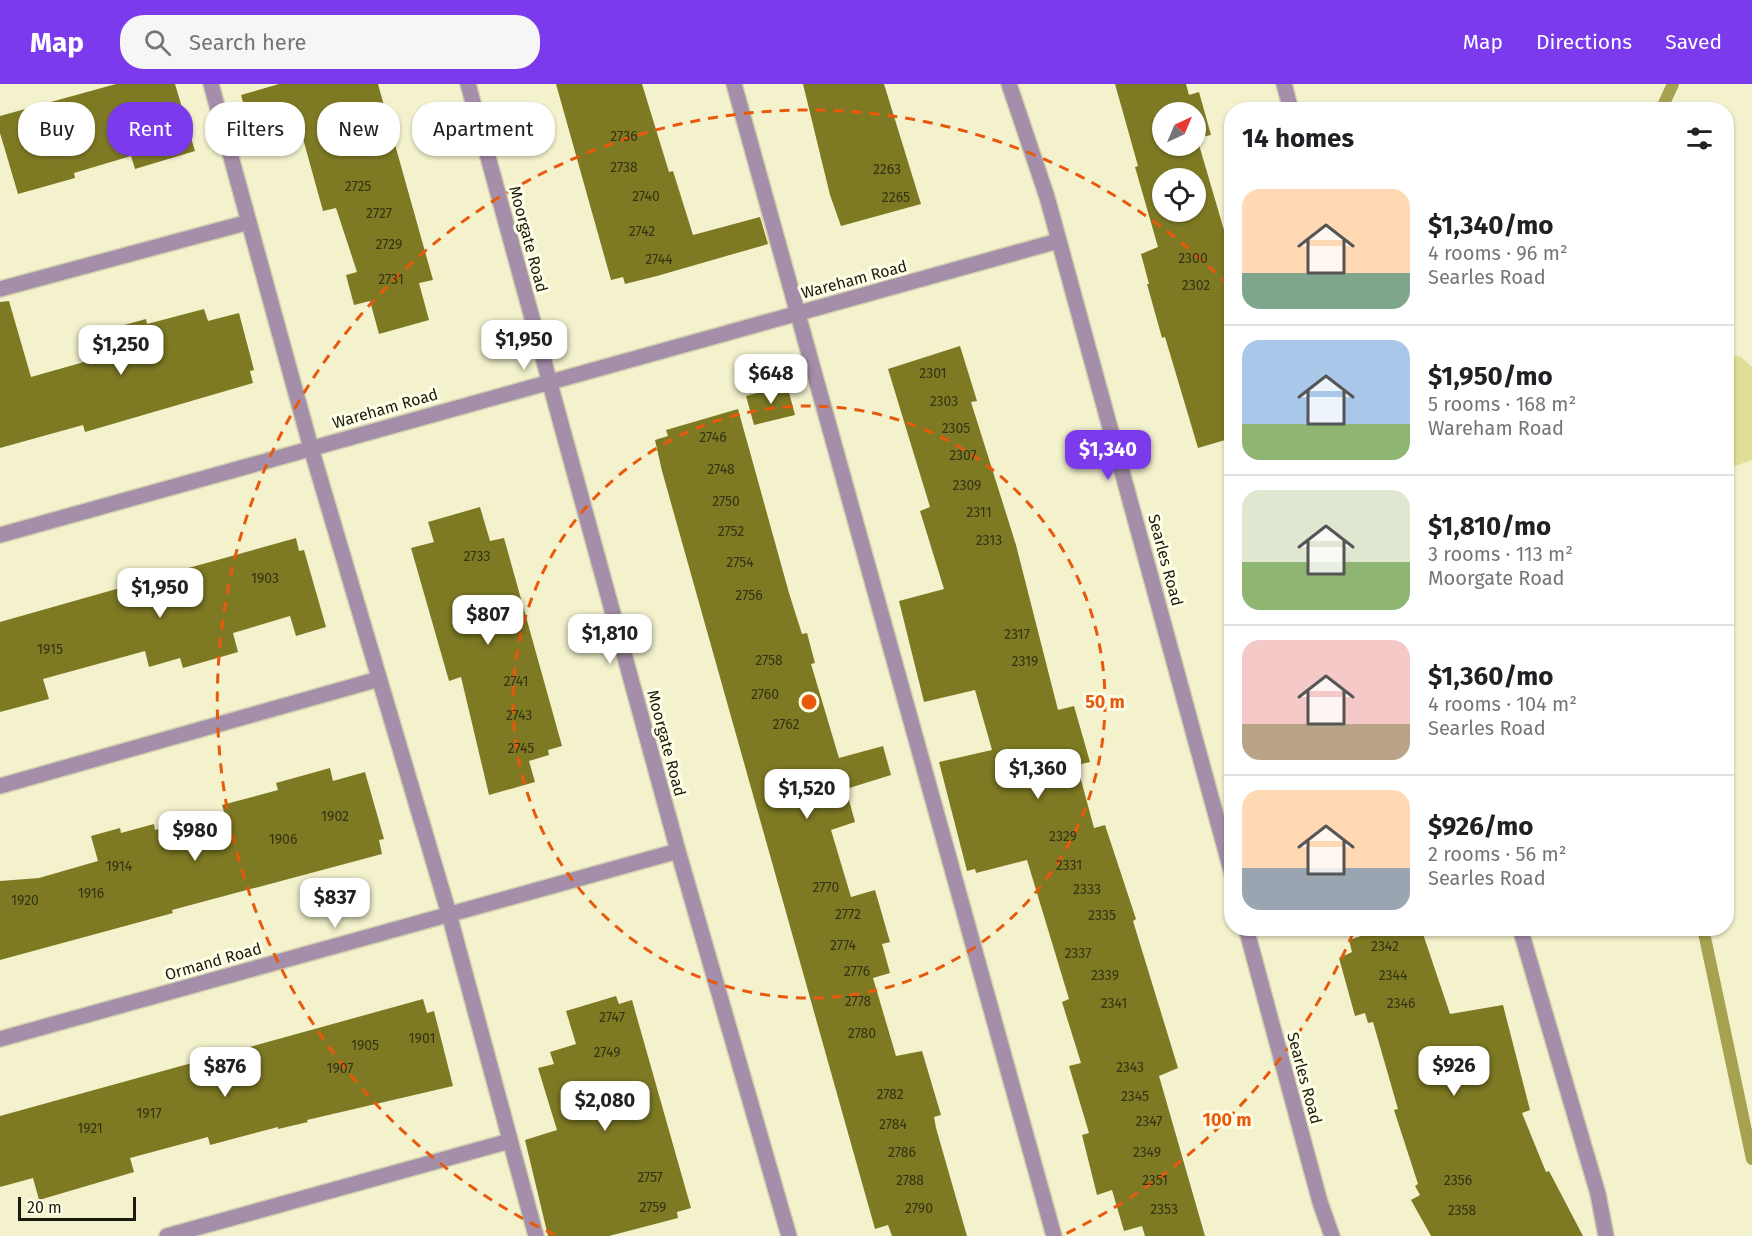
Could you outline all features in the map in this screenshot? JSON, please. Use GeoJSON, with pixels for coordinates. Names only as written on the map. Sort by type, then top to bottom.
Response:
{"type":"FeatureCollection","features":[{"type":"Feature","properties":{"kind":"street"},"geometry":{"type":"LineString","coordinates":[[211,84],[311,448],[449,914],[536,1236]]}},
{"type":"Feature","properties":{"kind":"street","name":"Moorgate Road"},"geometry":{"type":"LineString","coordinates":[[468,84],[678,850],[789,1236]]}},
{"type":"Feature","properties":{"kind":"street"},"geometry":{"type":"LineString","coordinates":[[734,84],[796,314],[1054,1236]]}},
{"type":"Feature","properties":{"kind":"street","name":"Searles Road"},"geometry":{"type":"LineString","coordinates":[[1009,84],[1047,197],[1224,844]]}},
{"type":"Feature","properties":{"kind":"street"},"geometry":{"type":"LineString","coordinates":[[1284,84],[1289,102]]}},
{"type":"Feature","properties":{"kind":"street"},"geometry":{"type":"LineString","coordinates":[[0,289],[249,222]]}},
{"type":"Feature","properties":{"kind":"street","name":"Wareham Road"},"geometry":{"type":"LineString","coordinates":[[0,535],[549,380],[1058,241]]}},
{"type":"Feature","properties":{"kind":"street"},"geometry":{"type":"LineString","coordinates":[[0,786],[379,679]]}},
{"type":"Feature","properties":{"kind":"street","name":"Ormand Road"},"geometry":{"type":"LineString","coordinates":[[0,1039],[678,850]]}},
{"type":"Feature","properties":{"kind":"street","name":"Searles Road"},"geometry":{"type":"LineString","coordinates":[[1248,936],[1320,1202],[1332,1236]]}},
{"type":"Feature","properties":{"kind":"street"},"geometry":{"type":"LineString","coordinates":[[1522,936],[1598,1194],[1606,1236]]}},
{"type":"Feature","properties":{"kind":"street"},"geometry":{"type":"LineString","coordinates":[[166,1236],[510,1141]]}},
{"type":"Feature","properties":{"kind":"shaded area"},"geometry":{"type":"Polygon","coordinates":[[[1734,356],[1741,357],[1752,367],[1752,460],[1734,466],[1734,356]]]}},
{"type":"Feature","properties":{"kind":"building"},"geometry":{"type":"Polygon","coordinates":[[[116,84],[175,84],[180,102],[107,102],[107,156],[131,156],[74,173],[75,178],[18,194],[0,133],[0,116],[18,111],[18,156],[95,156],[95,102],[51,102],[116,84]]]}},
{"type":"Feature","properties":{"kind":"building"},"geometry":{"type":"Polygon","coordinates":[[[279,84],[378,84],[383,102],[317,102],[317,156],[398,156],[433,280],[419,283],[429,320],[379,334],[370,301],[354,305],[346,275],[357,272],[336,208],[323,211],[305,146],[305,102],[243,102],[241,95],[279,84]]]}},
{"type":"Feature","properties":{"kind":"building"},"geometry":{"type":"Polygon","coordinates":[[[556,84],[642,84],[669,172],[673,171],[693,235],[760,217],[768,244],[625,284],[623,277],[611,280],[556,84]]]}},
{"type":"Feature","properties":{"kind":"building"},"geometry":{"type":"Polygon","coordinates":[[[803,84],[884,84],[921,204],[841,226],[830,195],[803,84]]]}},
{"type":"Feature","properties":{"kind":"building"},"geometry":{"type":"Polygon","coordinates":[[[1115,84],[1186,84],[1189,95],[1199,92],[1202,102],[1152,102],[1152,156],[1202,156],[1206,168],[1152,168],[1152,222],[1206,222],[1206,169],[1224,230],[1224,440],[1198,448],[1165,337],[1162,338],[1141,254],[1158,247],[1135,167],[1138,166],[1115,84]]]}},
{"type":"Feature","properties":{"kind":"building"},"geometry":{"type":"Polygon","coordinates":[[[1206,117],[1211,135],[1206,136],[1206,117]]]}},
{"type":"Feature","properties":{"kind":"building"},"geometry":{"type":"Polygon","coordinates":[[[131,156],[178,156],[135,169],[131,156]]]}},
{"type":"Feature","properties":{"kind":"building"},"geometry":{"type":"Polygon","coordinates":[[[9,301],[31,377],[123,351],[117,327],[146,319],[147,324],[204,309],[208,321],[239,313],[254,370],[250,371],[253,383],[85,432],[83,425],[0,448],[0,302],[9,301]]]}},
{"type":"Feature","properties":{"kind":"building"},"geometry":{"type":"Polygon","coordinates":[[[960,346],[977,401],[971,402],[1016,545],[1058,710],[1074,706],[1090,762],[1077,765],[1094,828],[1105,825],[1136,919],[1133,921],[1178,1068],[1159,1076],[1205,1236],[1145,1236],[1142,1226],[1124,1231],[1112,1190],[1097,1195],[1082,1135],[1089,1133],[1069,1066],[1081,1063],[1062,1002],[1069,999],[1027,860],[976,873],[975,869],[967,871],[939,762],[992,750],[975,690],[924,702],[899,601],[944,589],[920,511],[930,507],[888,369],[960,346]]]}},
{"type":"Feature","properties":{"kind":"building"},"geometry":{"type":"Polygon","coordinates":[[[787,385],[795,415],[754,425],[746,396],[787,385]]]}},
{"type":"Feature","properties":{"kind":"building"},"geometry":{"type":"Polygon","coordinates":[[[738,409],[789,593],[802,634],[807,633],[815,663],[811,664],[839,758],[883,746],[891,775],[846,789],[855,822],[831,830],[851,897],[875,890],[890,942],[882,944],[890,973],[873,978],[896,1056],[922,1051],[941,1115],[934,1117],[936,1128],[967,1236],[892,1236],[888,1225],[875,1229],[662,471],[655,440],[668,436],[666,430],[738,409]]]}},
{"type":"Feature","properties":{"kind":"building"},"geometry":{"type":"Polygon","coordinates":[[[480,507],[490,541],[504,538],[562,746],[548,750],[549,755],[529,761],[535,782],[489,795],[461,677],[449,681],[411,548],[434,542],[428,522],[480,507]]]}},
{"type":"Feature","properties":{"kind":"building"},"geometry":{"type":"Polygon","coordinates":[[[296,538],[299,551],[304,550],[326,627],[296,636],[290,616],[233,633],[238,652],[183,668],[180,658],[149,667],[145,651],[43,679],[49,699],[0,712],[0,622],[127,586],[127,583],[155,574],[156,577],[296,538]]]}},
{"type":"Feature","properties":{"kind":"building"},"geometry":{"type":"Polygon","coordinates":[[[330,768],[333,781],[365,772],[384,839],[379,840],[382,854],[172,910],[173,913],[0,960],[0,881],[39,878],[98,861],[91,836],[120,828],[121,833],[154,824],[155,830],[224,812],[222,805],[278,790],[276,783],[330,768]]]}},
{"type":"Feature","properties":{"kind":"building"},"geometry":{"type":"Polygon","coordinates":[[[1361,936],[1424,936],[1450,1014],[1503,1005],[1530,1110],[1522,1113],[1546,1172],[1549,1171],[1583,1236],[1431,1236],[1411,1200],[1420,1195],[1415,1186],[1418,1184],[1394,1110],[1398,1109],[1373,1022],[1368,1023],[1365,1013],[1355,1016],[1339,958],[1352,952],[1349,940],[1361,936]]]}},
{"type":"Feature","properties":{"kind":"building"},"geometry":{"type":"Polygon","coordinates":[[[616,996],[619,1004],[632,1000],[691,1208],[677,1212],[678,1218],[609,1236],[548,1236],[525,1140],[557,1130],[538,1068],[554,1064],[550,1052],[576,1044],[566,1011],[616,996]]]}},
{"type":"Feature","properties":{"kind":"building"},"geometry":{"type":"Polygon","coordinates":[[[423,999],[427,1013],[434,1011],[453,1086],[210,1145],[208,1137],[130,1158],[134,1172],[39,1200],[33,1178],[0,1187],[0,1116],[423,999]]]}},
{"type":"Feature","properties":{"kind":"waterway"},"geometry":{"type":"LineString","coordinates":[[1665,102],[1673,84]]}},
{"type":"Feature","properties":{"kind":"waterway"},"geometry":{"type":"LineString","coordinates":[[1705,936],[1752,1159]]}}]}
